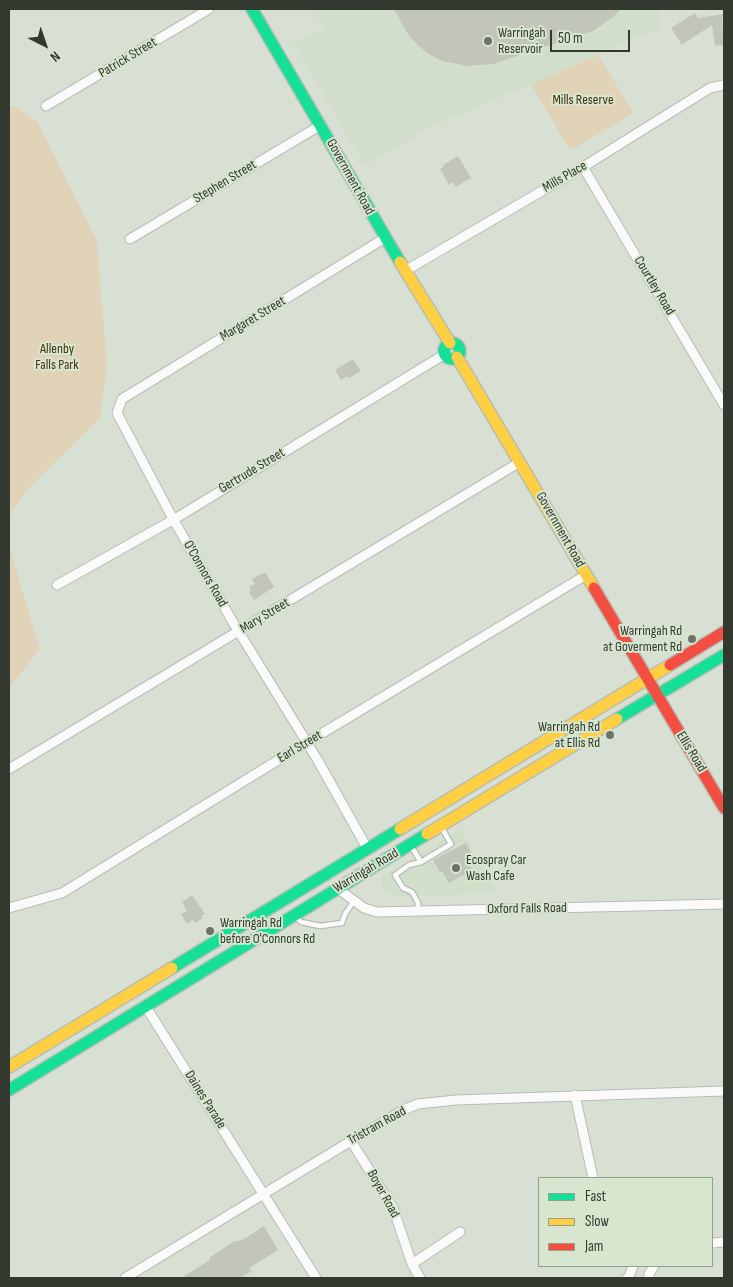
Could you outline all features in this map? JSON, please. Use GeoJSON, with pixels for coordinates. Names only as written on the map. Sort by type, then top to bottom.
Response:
{"type":"FeatureCollection","features":[{"type":"Feature","properties":{"kind":"main road","name":"Government Road"},"geometry":{"type":"LineString","coordinates":[[252,9],[384,238],[450,343]]}},
{"type":"Feature","properties":{"kind":"main road"},"geometry":{"type":"LineString","coordinates":[[450,343],[458,346],[459,353],[457,356],[450,358],[445,354],[445,347],[450,343]]}},
{"type":"Feature","properties":{"kind":"main road","name":"Government Road"},"geometry":{"type":"LineString","coordinates":[[457,356],[658,696]]}},
{"type":"Feature","properties":{"kind":"main road","name":"Warringah Road"},"geometry":{"type":"LineString","coordinates":[[9,1067],[724,632]]}},
{"type":"Feature","properties":{"kind":"main road","name":"Warringah Road"},"geometry":{"type":"LineString","coordinates":[[9,1090],[337,888],[724,655]]}},
{"type":"Feature","properties":{"kind":"main road","name":"Ellis Road"},"geometry":{"type":"LineString","coordinates":[[658,696],[724,808]]}},
{"type":"Feature","properties":{"kind":"street","name":"Patrick Street"},"geometry":{"type":"LineString","coordinates":[[46,106],[209,9]]}},
{"type":"Feature","properties":{"kind":"street","name":"Mills Place"},"geometry":{"type":"LineString","coordinates":[[405,271],[583,167],[710,88],[724,85]]}},
{"type":"Feature","properties":{"kind":"street","name":"Stephen Street"},"geometry":{"type":"LineString","coordinates":[[130,239],[321,126]]}},
{"type":"Feature","properties":{"kind":"street","name":"Courtley Road"},"geometry":{"type":"LineString","coordinates":[[583,167],[724,405]]}},
{"type":"Feature","properties":{"kind":"street","name":"Margaret Street"},"geometry":{"type":"LineString","coordinates":[[122,399],[384,238]]}},
{"type":"Feature","properties":{"kind":"street","name":"Gertrude Street"},"geometry":{"type":"LineString","coordinates":[[57,585],[172,519],[445,354]]}},
{"type":"Feature","properties":{"kind":"street","name":"O'Connors Road"},"geometry":{"type":"LineString","coordinates":[[122,399],[116,413],[172,519],[238,632],[317,759],[367,848]]}},
{"type":"Feature","properties":{"kind":"street","name":"Mary Street"},"geometry":{"type":"LineString","coordinates":[[9,769],[520,462]]}},
{"type":"Feature","properties":{"kind":"street","name":"Earl Street"},"geometry":{"type":"LineString","coordinates":[[9,908],[62,893],[306,743],[586,575]]}},
{"type":"Feature","properties":{"kind":"street","name":"Oxford Falls Road"},"geometry":{"type":"LineString","coordinates":[[337,888],[364,908],[378,912],[724,904]]}},
{"type":"Feature","properties":{"kind":"street","name":"Daines Parade"},"geometry":{"type":"LineString","coordinates":[[146,1007],[316,1278]]}},
{"type":"Feature","properties":{"kind":"street","name":"Tristram Road"},"geometry":{"type":"LineString","coordinates":[[125,1278],[351,1140],[403,1110],[418,1104],[456,1100],[724,1091]]}},
{"type":"Feature","properties":{"kind":"street"},"geometry":{"type":"LineString","coordinates":[[575,1095],[593,1177]]}},
{"type":"Feature","properties":{"kind":"street","name":"Boyer Road"},"geometry":{"type":"LineString","coordinates":[[351,1140],[393,1208],[412,1264],[420,1278]]}},
{"type":"Feature","properties":{"kind":"street"},"geometry":{"type":"LineString","coordinates":[[412,1264],[460,1232]]}},
{"type":"Feature","properties":{"kind":"street"},"geometry":{"type":"LineString","coordinates":[[627,1278],[633,1267]]}},
{"type":"Feature","properties":{"kind":"lane"},"geometry":{"type":"LineString","coordinates":[[418,912],[418,903],[412,892],[403,888],[395,875],[409,865],[421,862],[451,844],[441,826]]}},
{"type":"Feature","properties":{"kind":"lane"},"geometry":{"type":"LineString","coordinates":[[410,845],[421,862]]}},
{"type":"Feature","properties":{"kind":"lane"},"geometry":{"type":"LineString","coordinates":[[294,915],[301,922],[320,926],[342,923],[345,914],[354,901]]}},
{"type":"Feature","properties":{"kind":"shaded area"},"geometry":{"type":"Polygon","coordinates":[[[311,9],[661,9],[660,28],[431,127],[365,165],[293,44],[324,27],[311,9]]]}},
{"type":"Feature","properties":{"kind":"shaded area","name":"Ecospray Car Wash Cafe"},"geometry":{"type":"Polygon","coordinates":[[[460,829],[497,893],[395,897],[385,893],[381,885],[383,876],[460,829]]]}},
{"type":"Feature","properties":{"kind":"green space","name":"Mills Reserve"},"geometry":{"type":"Polygon","coordinates":[[[598,55],[634,113],[570,151],[531,84],[598,55]]]}},
{"type":"Feature","properties":{"kind":"green space","name":"Allenby Falls Park"},"geometry":{"type":"Polygon","coordinates":[[[13,105],[37,121],[97,241],[107,366],[100,418],[25,492],[9,517],[9,108],[13,105]]]}},
{"type":"Feature","properties":{"kind":"green space"},"geometry":{"type":"Polygon","coordinates":[[[9,546],[40,649],[9,688],[9,546]]]}},
{"type":"Feature","properties":{"kind":"building","name":"Warringah Reservoir"},"geometry":{"type":"Polygon","coordinates":[[[394,9],[621,9],[593,31],[493,64],[467,66],[442,61],[429,54],[409,36],[394,9]]]}},
{"type":"Feature","properties":{"kind":"building"},"geometry":{"type":"Polygon","coordinates":[[[695,13],[698,18],[724,14],[722,18],[724,45],[715,46],[712,25],[682,45],[671,28],[695,13]]]}},
{"type":"Feature","properties":{"kind":"building"},"geometry":{"type":"Polygon","coordinates":[[[458,156],[471,178],[456,187],[453,182],[449,185],[440,169],[458,156]]]}},
{"type":"Feature","properties":{"kind":"building"},"geometry":{"type":"Polygon","coordinates":[[[353,359],[361,371],[341,380],[335,370],[353,359]]]}},
{"type":"Feature","properties":{"kind":"building"},"geometry":{"type":"Polygon","coordinates":[[[265,572],[274,587],[254,600],[249,592],[251,591],[249,587],[255,584],[252,579],[265,572]]]}},
{"type":"Feature","properties":{"kind":"building"},"geometry":{"type":"Polygon","coordinates":[[[466,843],[471,852],[464,857],[472,870],[449,883],[433,860],[466,843]]]}},
{"type":"Feature","properties":{"kind":"building"},"geometry":{"type":"Polygon","coordinates":[[[192,895],[205,914],[202,915],[203,918],[195,923],[193,920],[187,924],[181,914],[187,911],[182,902],[192,895]]]}},
{"type":"Feature","properties":{"kind":"building"},"geometry":{"type":"Polygon","coordinates":[[[264,1226],[278,1250],[249,1268],[252,1271],[240,1278],[181,1278],[210,1260],[209,1258],[233,1242],[242,1240],[264,1226]]]}},
{"type":"Feature","properties":{"kind":"traffic: fast"},"geometry":{"type":"LineString","coordinates":[[252,9],[400,262]]}},
{"type":"Feature","properties":{"kind":"traffic: fast"},"geometry":{"type":"LineString","coordinates":[[452,343],[460,351],[452,359],[444,351],[452,343]]}},
{"type":"Feature","properties":{"kind":"traffic: fast"},"geometry":{"type":"LineString","coordinates":[[617,719],[724,655]]}},
{"type":"Feature","properties":{"kind":"traffic: fast"},"geometry":{"type":"LineString","coordinates":[[172,968],[400,829]]}},
{"type":"Feature","properties":{"kind":"traffic: fast"},"geometry":{"type":"LineString","coordinates":[[9,1090],[427,834]]}},
{"type":"Feature","properties":{"kind":"traffic: slow"},"geometry":{"type":"LineString","coordinates":[[400,262],[450,343]]}},
{"type":"Feature","properties":{"kind":"traffic: slow"},"geometry":{"type":"LineString","coordinates":[[457,357],[594,588]]}},
{"type":"Feature","properties":{"kind":"traffic: slow"},"geometry":{"type":"LineString","coordinates":[[400,829],[670,665]]}},
{"type":"Feature","properties":{"kind":"traffic: slow"},"geometry":{"type":"LineString","coordinates":[[427,834],[617,719]]}},
{"type":"Feature","properties":{"kind":"traffic: slow"},"geometry":{"type":"LineString","coordinates":[[9,1067],[172,968]]}},
{"type":"Feature","properties":{"kind":"traffic: jam"},"geometry":{"type":"LineString","coordinates":[[594,588],[724,808]]}},
{"type":"Feature","properties":{"kind":"traffic: jam"},"geometry":{"type":"LineString","coordinates":[[670,665],[724,632]]}},
{"type":"Feature","properties":{"kind":"place","name":"Warringah Reservoir"},"geometry":{"type":"Point","coordinates":[488,41]}},
{"type":"Feature","properties":{"kind":"place","name":"Warringah Rd at Goverment Rd"},"geometry":{"type":"Point","coordinates":[692,639]}},
{"type":"Feature","properties":{"kind":"place","name":"Warringah Rd at Ellis Rd"},"geometry":{"type":"Point","coordinates":[610,735]}},
{"type":"Feature","properties":{"kind":"place","name":"Ecospray Car Wash Cafe"},"geometry":{"type":"Point","coordinates":[456,868]}},
{"type":"Feature","properties":{"kind":"place","name":"Warringah Rd before O'Connors Rd"},"geometry":{"type":"Point","coordinates":[210,931]}}]}
